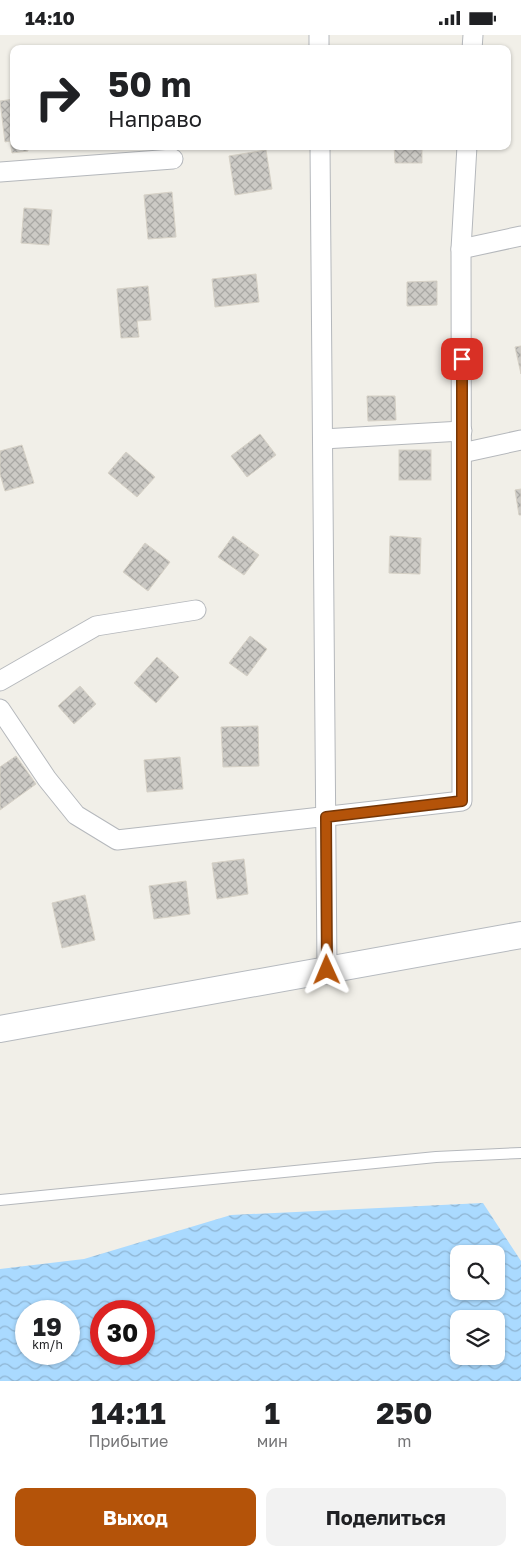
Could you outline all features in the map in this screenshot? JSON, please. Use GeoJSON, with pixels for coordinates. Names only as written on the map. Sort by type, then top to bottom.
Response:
{"type":"FeatureCollection","features":[{"type":"Feature","properties":{"kind":"street"},"geometry":{"type":"LineString","coordinates":[[320,150],[327,970]]}},
{"type":"Feature","properties":{"kind":"street"},"geometry":{"type":"LineString","coordinates":[[0,709],[47,779],[76,815],[117,840],[462,801],[462,249],[467,150]]}},
{"type":"Feature","properties":{"kind":"street"},"geometry":{"type":"LineString","coordinates":[[0,172],[174,159]]}},
{"type":"Feature","properties":{"kind":"street"},"geometry":{"type":"LineString","coordinates":[[462,249],[521,236]]}},
{"type":"Feature","properties":{"kind":"street"},"geometry":{"type":"LineString","coordinates":[[322,439],[462,431]]}},
{"type":"Feature","properties":{"kind":"street"},"geometry":{"type":"LineString","coordinates":[[462,453],[521,440]]}},
{"type":"Feature","properties":{"kind":"street"},"geometry":{"type":"LineString","coordinates":[[0,681],[96,626],[196,610]]}},
{"type":"Feature","properties":{"kind":"street"},"geometry":{"type":"LineString","coordinates":[[0,1029],[521,935]]}},
{"type":"Feature","properties":{"kind":"lane"},"geometry":{"type":"LineString","coordinates":[[0,1199],[426,1157],[521,1153]]}},
{"type":"Feature","properties":{"kind":"water"},"geometry":{"type":"Polygon","coordinates":[[[483,1203],[521,1261],[521,1381],[0,1381],[0,1269],[84,1259],[231,1215],[483,1203]]]}},
{"type":"Feature","properties":{"kind":"building"},"geometry":{"type":"Polygon","coordinates":[[[10,100],[10,141],[5,142],[0,101],[10,100]]]}},
{"type":"Feature","properties":{"kind":"building"},"geometry":{"type":"Polygon","coordinates":[[[12,150],[28,151],[12,153],[12,150]]]}},
{"type":"Feature","properties":{"kind":"building"},"geometry":{"type":"Polygon","coordinates":[[[266,150],[272,189],[235,195],[229,156],[266,150]]]}},
{"type":"Feature","properties":{"kind":"building"},"geometry":{"type":"Polygon","coordinates":[[[394,150],[422,150],[422,163],[395,163],[394,150]]]}},
{"type":"Feature","properties":{"kind":"building"},"geometry":{"type":"Polygon","coordinates":[[[172,192],[176,237],[148,239],[144,195],[172,192]]]}},
{"type":"Feature","properties":{"kind":"building"},"geometry":{"type":"Polygon","coordinates":[[[24,208],[52,210],[49,245],[21,243],[24,208]]]}},
{"type":"Feature","properties":{"kind":"building"},"geometry":{"type":"Polygon","coordinates":[[[256,274],[259,302],[215,307],[212,279],[256,274]]]}},
{"type":"Feature","properties":{"kind":"building"},"geometry":{"type":"Polygon","coordinates":[[[437,281],[437,305],[407,306],[407,282],[437,281]]]}},
{"type":"Feature","properties":{"kind":"building"},"geometry":{"type":"Polygon","coordinates":[[[148,286],[151,320],[137,321],[139,337],[121,338],[117,289],[148,286]]]}},
{"type":"Feature","properties":{"kind":"building"},"geometry":{"type":"Polygon","coordinates":[[[521,346],[521,374],[515,347],[521,346]]]}},
{"type":"Feature","properties":{"kind":"building"},"geometry":{"type":"Polygon","coordinates":[[[367,396],[395,396],[396,420],[368,421],[367,396]]]}},
{"type":"Feature","properties":{"kind":"building"},"geometry":{"type":"Polygon","coordinates":[[[260,434],[276,455],[247,477],[231,456],[260,434]]]}},
{"type":"Feature","properties":{"kind":"building"},"geometry":{"type":"Polygon","coordinates":[[[22,445],[34,483],[5,491],[0,474],[0,451],[22,445]]]}},
{"type":"Feature","properties":{"kind":"building"},"geometry":{"type":"Polygon","coordinates":[[[399,450],[431,450],[431,480],[399,480],[399,450]]]}},
{"type":"Feature","properties":{"kind":"building"},"geometry":{"type":"Polygon","coordinates":[[[126,452],[155,477],[137,497],[108,473],[126,452]]]}},
{"type":"Feature","properties":{"kind":"building"},"geometry":{"type":"Polygon","coordinates":[[[521,489],[521,515],[519,515],[515,490],[521,489]]]}},
{"type":"Feature","properties":{"kind":"building"},"geometry":{"type":"Polygon","coordinates":[[[233,536],[259,555],[244,575],[218,557],[233,536]]]}},
{"type":"Feature","properties":{"kind":"building"},"geometry":{"type":"Polygon","coordinates":[[[390,536],[421,538],[420,574],[389,573],[390,536]]]}},
{"type":"Feature","properties":{"kind":"building"},"geometry":{"type":"Polygon","coordinates":[[[145,543],[170,562],[148,591],[123,572],[145,543]]]}},
{"type":"Feature","properties":{"kind":"building"},"geometry":{"type":"Polygon","coordinates":[[[250,636],[267,649],[247,676],[229,663],[250,636]]]}},
{"type":"Feature","properties":{"kind":"building"},"geometry":{"type":"Polygon","coordinates":[[[157,657],[179,677],[156,703],[134,683],[157,657]]]}},
{"type":"Feature","properties":{"kind":"building"},"geometry":{"type":"Polygon","coordinates":[[[80,686],[96,704],[74,724],[58,706],[80,686]]]}},
{"type":"Feature","properties":{"kind":"building"},"geometry":{"type":"Polygon","coordinates":[[[258,726],[259,766],[223,767],[221,727],[258,726]]]}},
{"type":"Feature","properties":{"kind":"building"},"geometry":{"type":"Polygon","coordinates":[[[16,756],[36,784],[0,810],[0,767],[16,756]]]}},
{"type":"Feature","properties":{"kind":"building"},"geometry":{"type":"Polygon","coordinates":[[[180,757],[183,789],[147,792],[144,760],[180,757]]]}},
{"type":"Feature","properties":{"kind":"building"},"geometry":{"type":"Polygon","coordinates":[[[244,859],[248,894],[217,899],[212,863],[244,859]]]}},
{"type":"Feature","properties":{"kind":"building"},"geometry":{"type":"Polygon","coordinates":[[[186,881],[190,914],[154,919],[149,886],[186,881]]]}},
{"type":"Feature","properties":{"kind":"building"},"geometry":{"type":"Polygon","coordinates":[[[85,895],[95,940],[62,948],[52,903],[85,895]]]}},
{"type":"Feature","properties":{"kind":"route"},"geometry":{"type":"LineString","coordinates":[[327,970],[326,817],[462,801],[462,359]]}}]}
